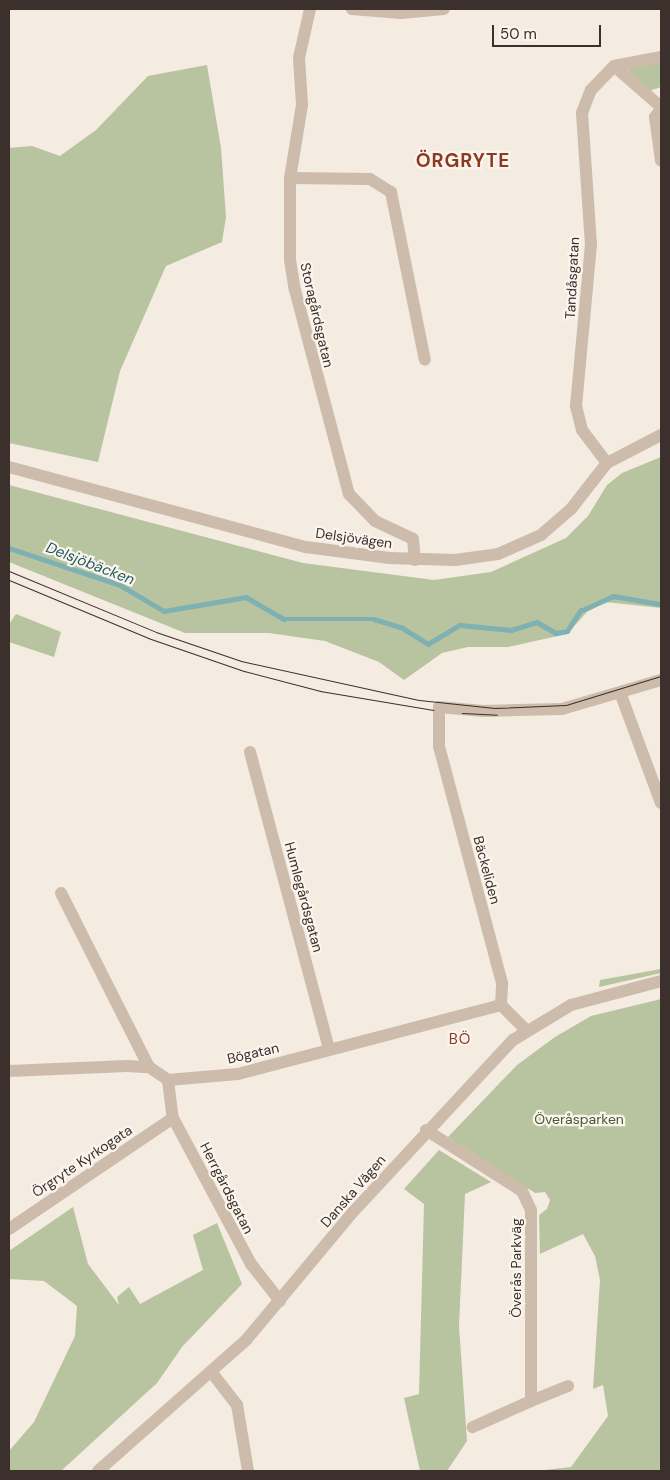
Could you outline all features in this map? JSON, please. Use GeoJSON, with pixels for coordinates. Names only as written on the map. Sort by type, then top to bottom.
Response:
{"type":"FeatureCollection","features":[{"type":"Feature","properties":{"kind":"street","name":"Storagårdsgatan"},"geometry":{"type":"LineString","coordinates":[[310,9],[299,58],[302,105],[290,178],[290,260],[294,290],[346,484],[364,513],[413,539],[415,560]]}},
{"type":"Feature","properties":{"kind":"street"},"geometry":{"type":"LineString","coordinates":[[352,9],[401,13],[444,9]]}},
{"type":"Feature","properties":{"kind":"street"},"geometry":{"type":"LineString","coordinates":[[614,66],[661,57]]}},
{"type":"Feature","properties":{"kind":"street"},"geometry":{"type":"LineString","coordinates":[[614,66],[661,108],[655,117],[661,160]]}},
{"type":"Feature","properties":{"kind":"street","name":"Tandåsgatan"},"geometry":{"type":"LineString","coordinates":[[607,463],[582,430],[576,406],[591,245],[581,120],[591,90],[614,66]]}},
{"type":"Feature","properties":{"kind":"street"},"geometry":{"type":"LineString","coordinates":[[290,178],[370,179],[391,192],[425,360]]}},
{"type":"Feature","properties":{"kind":"street","name":"Delsjövägen"},"geometry":{"type":"LineString","coordinates":[[9,467],[287,542],[415,560],[478,558],[527,543],[562,518],[607,463],[661,435]]}},
{"type":"Feature","properties":{"kind":"street"},"geometry":{"type":"LineString","coordinates":[[661,680],[621,695],[661,803]]}},
{"type":"Feature","properties":{"kind":"street","name":"Bäckeliden"},"geometry":{"type":"LineString","coordinates":[[501,1005],[502,982],[439,746],[439,707],[526,712],[621,695]]}},
{"type":"Feature","properties":{"kind":"street","name":"Humlegårdsgatan"},"geometry":{"type":"LineString","coordinates":[[250,752],[329,1049]]}},
{"type":"Feature","properties":{"kind":"street"},"geometry":{"type":"LineString","coordinates":[[61,893],[149,1067],[168,1080]]}},
{"type":"Feature","properties":{"kind":"street","name":"Danska Vägen"},"geometry":{"type":"LineString","coordinates":[[98,1471],[212,1373],[280,1301],[426,1130],[486,1066],[527,1031],[571,1005],[661,981]]}},
{"type":"Feature","properties":{"kind":"street"},"geometry":{"type":"LineString","coordinates":[[501,1005],[527,1031]]}},
{"type":"Feature","properties":{"kind":"street","name":"Bögatan"},"geometry":{"type":"LineString","coordinates":[[168,1080],[238,1074],[501,1005]]}},
{"type":"Feature","properties":{"kind":"street"},"geometry":{"type":"LineString","coordinates":[[9,1071],[149,1067]]}},
{"type":"Feature","properties":{"kind":"street","name":"Herrgårdsgatan"},"geometry":{"type":"LineString","coordinates":[[168,1080],[173,1118],[251,1264],[280,1301]]}},
{"type":"Feature","properties":{"kind":"street","name":"Örgryte Kyrkogata"},"geometry":{"type":"LineString","coordinates":[[9,1229],[173,1118]]}},
{"type":"Feature","properties":{"kind":"street","name":"Överås Parkväg"},"geometry":{"type":"LineString","coordinates":[[426,1130],[522,1191],[528,1200],[531,1401]]}},
{"type":"Feature","properties":{"kind":"street"},"geometry":{"type":"LineString","coordinates":[[212,1373],[237,1404],[248,1471]]}},
{"type":"Feature","properties":{"kind":"street"},"geometry":{"type":"LineString","coordinates":[[473,1427],[568,1386]]}},
{"type":"Feature","properties":{"kind":"green space"},"geometry":{"type":"Polygon","coordinates":[[[661,63],[661,87],[649,91],[625,67],[661,63]]]}},
{"type":"Feature","properties":{"kind":"green space"},"geometry":{"type":"Polygon","coordinates":[[[207,65],[221,148],[226,217],[222,242],[166,266],[120,371],[98,462],[9,443],[9,148],[32,146],[60,156],[96,130],[148,76],[207,65]]]}},
{"type":"Feature","properties":{"kind":"green space"},"geometry":{"type":"Polygon","coordinates":[[[661,457],[661,608],[605,602],[587,612],[567,634],[508,647],[468,647],[442,653],[404,680],[379,662],[325,641],[269,633],[185,633],[9,562],[9,485],[303,563],[434,580],[491,572],[566,538],[588,516],[607,485],[622,473],[661,457]]]}},
{"type":"Feature","properties":{"kind":"green space"},"geometry":{"type":"Polygon","coordinates":[[[16,614],[61,632],[54,657],[9,642],[9,624],[16,614]]]}},
{"type":"Feature","properties":{"kind":"green space"},"geometry":{"type":"Polygon","coordinates":[[[661,969],[661,973],[599,987],[600,980],[661,969]]]}},
{"type":"Feature","properties":{"kind":"green space","name":"Överåsparken"},"geometry":{"type":"Polygon","coordinates":[[[661,999],[661,1471],[536,1471],[571,1467],[608,1416],[603,1385],[593,1389],[600,1280],[595,1256],[583,1234],[540,1254],[539,1215],[547,1209],[550,1200],[545,1192],[535,1193],[448,1137],[517,1065],[555,1037],[591,1016],[661,999]]]}},
{"type":"Feature","properties":{"kind":"green space"},"geometry":{"type":"Polygon","coordinates":[[[439,1150],[491,1182],[465,1194],[459,1326],[467,1441],[447,1471],[420,1471],[404,1398],[419,1394],[424,1204],[404,1189],[439,1150]]]}},
{"type":"Feature","properties":{"kind":"green space"},"geometry":{"type":"Polygon","coordinates":[[[73,1207],[88,1264],[119,1305],[117,1297],[129,1287],[140,1304],[203,1270],[193,1235],[217,1223],[242,1284],[182,1347],[157,1383],[61,1471],[9,1471],[9,1451],[34,1422],[75,1336],[77,1306],[44,1281],[9,1279],[9,1251],[73,1207]]]}},
{"type":"Feature","properties":{"kind":"waterway","name":"Delsjöbäcken"},"geometry":{"type":"LineString","coordinates":[[9,548],[120,585],[164,611],[246,597],[284,619],[374,619],[401,627],[428,644],[460,625],[511,630],[537,622],[556,633],[567,631],[580,611],[613,596],[661,604]]}},
{"type":"Feature","properties":{"kind":"tram line"},"geometry":{"type":"LineString","coordinates":[[9,571],[156,632],[241,661],[419,700],[495,708],[566,705],[661,676]]}},
{"type":"Feature","properties":{"kind":"tram line"},"geometry":{"type":"LineString","coordinates":[[9,580],[148,638],[244,671],[320,691],[433,710]]}},
{"type":"Feature","properties":{"kind":"tram line"},"geometry":{"type":"LineString","coordinates":[[462,713],[497,715]]}},
{"type":"Feature","properties":{"kind":"district","name":"ÖRGRYTE"},"geometry":{"type":"Point","coordinates":[463,161]}},
{"type":"Feature","properties":{"kind":"district","name":"BÖ"},"geometry":{"type":"Point","coordinates":[460,1040]}}]}
